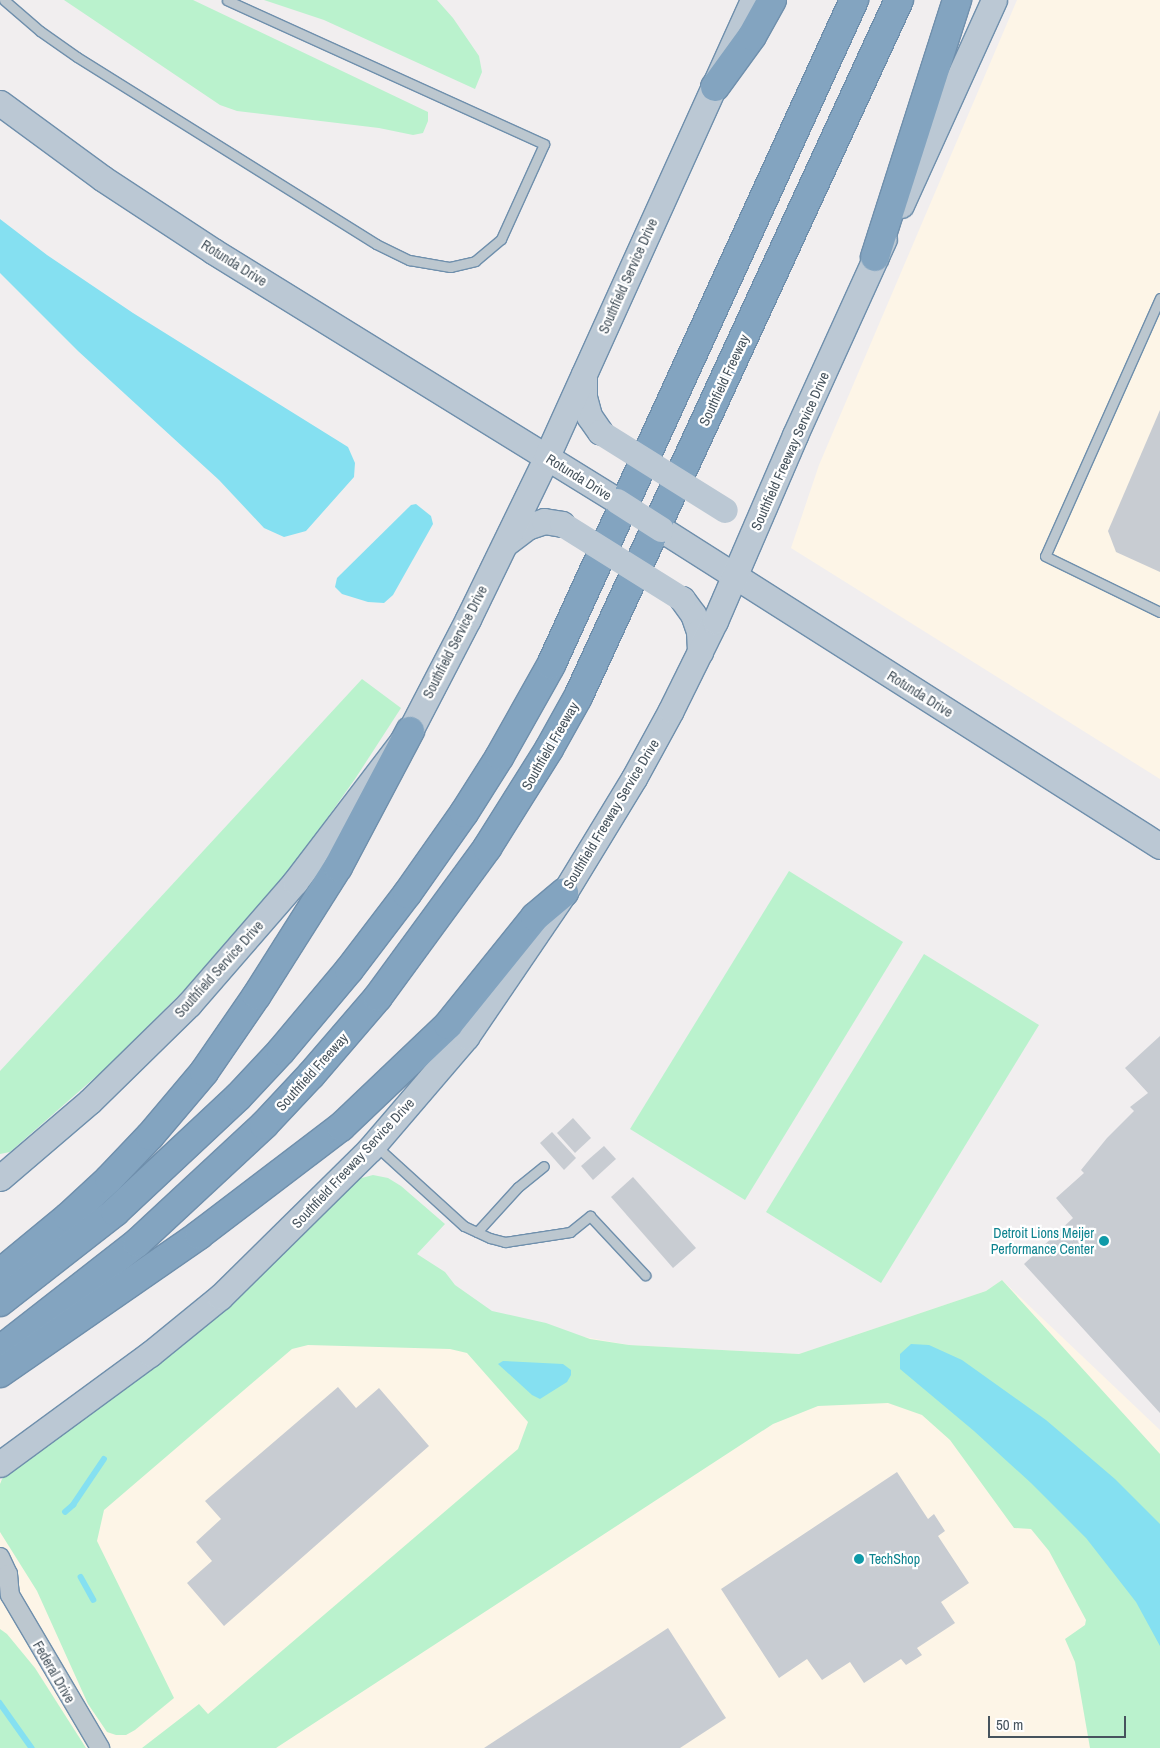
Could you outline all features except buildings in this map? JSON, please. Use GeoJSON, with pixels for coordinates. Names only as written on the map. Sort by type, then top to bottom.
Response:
{"type":"FeatureCollection","features":[{"type":"Feature","properties":{"kind":"highway"},"geometry":{"type":"LineString","coordinates":[[715,87],[752,36],[772,0]]}},
{"type":"Feature","properties":{"kind":"highway"},"geometry":{"type":"LineString","coordinates":[[0,1302],[115,1212],[244,1090],[281,1051],[348,970],[407,894],[464,813],[500,756],[551,665],[854,0]]}},
{"type":"Feature","properties":{"kind":"highway","name":"Southfield Freeway"},"geometry":{"type":"LineString","coordinates":[[0,1350],[70,1298],[138,1243],[264,1125],[311,1075],[378,997],[487,848],[549,749],[578,697],[899,0]]}},
{"type":"Feature","properties":{"kind":"highway"},"geometry":{"type":"LineString","coordinates":[[875,257],[956,0]]}},
{"type":"Feature","properties":{"kind":"highway"},"geometry":{"type":"LineString","coordinates":[[0,1273],[68,1217],[109,1179],[150,1136],[204,1072],[257,995],[338,867],[410,731]]}},
{"type":"Feature","properties":{"kind":"highway"},"geometry":{"type":"LineString","coordinates":[[0,1374],[198,1235],[341,1127],[448,1025],[535,917],[564,893]]}},
{"type":"Feature","properties":{"kind":"main road","name":"Southfield Service Drive"},"geometry":{"type":"LineString","coordinates":[[0,1178],[90,1101],[188,1004],[295,882],[410,731],[547,456],[753,0]]}},
{"type":"Feature","properties":{"kind":"main road","name":"Southfield Freeway Service Drive"},"geometry":{"type":"LineString","coordinates":[[0,1464],[150,1354],[220,1297],[374,1144],[466,1037],[564,893],[638,769],[700,652],[875,257],[926,155],[994,0]]}},
{"type":"Feature","properties":{"kind":"main road","name":"Rotunda Drive"},"geometry":{"type":"LineString","coordinates":[[0,103],[102,178],[213,250],[547,456],[1160,846]]}},
{"type":"Feature","properties":{"kind":"main road"},"geometry":{"type":"LineString","coordinates":[[584,374],[584,397],[590,416],[600,432],[725,510],[738,512],[748,509],[770,493]]}},
{"type":"Feature","properties":{"kind":"main road"},"geometry":{"type":"LineString","coordinates":[[504,544],[527,527],[544,521],[562,524],[682,599],[692,614],[699,631],[700,652]]}},
{"type":"Feature","properties":{"kind":"street","name":"Federal Drive"},"geometry":{"type":"LineString","coordinates":[[0,1557],[8,1574],[5,1592],[100,1748]]}},
{"type":"Feature","properties":{"kind":"lane"},"geometry":{"type":"LineString","coordinates":[[4,0],[40,31],[77,57],[385,248],[409,260],[450,267],[475,261],[502,240],[544,144],[227,0]]}},
{"type":"Feature","properties":{"kind":"lane"},"geometry":{"type":"LineString","coordinates":[[1160,298],[1045,556],[1160,612]]}},
{"type":"Feature","properties":{"kind":"lane"},"geometry":{"type":"LineString","coordinates":[[374,1144],[464,1226],[490,1238],[506,1242],[570,1232],[590,1216],[645,1275]]}},
{"type":"Feature","properties":{"kind":"lane"},"geometry":{"type":"LineString","coordinates":[[477,1232],[518,1187],[544,1166]]}},
{"type":"Feature","properties":{"kind":"shaded area"},"geometry":{"type":"Polygon","coordinates":[[[1017,0],[1160,0],[1160,779],[791,548],[819,465],[1017,0]]]}},
{"type":"Feature","properties":{"kind":"shaded area"},"geometry":{"type":"Polygon","coordinates":[[[1002,1280],[1160,1430],[1160,1748],[0,1748],[0,1481],[33,1461],[273,1281],[629,1345],[799,1354],[986,1291],[1002,1280]]]}},
{"type":"Feature","properties":{"kind":"green space"},"geometry":{"type":"Polygon","coordinates":[[[64,0],[193,0],[428,112],[428,121],[423,133],[413,135],[379,128],[237,111],[220,105],[64,0]]]}},
{"type":"Feature","properties":{"kind":"green space"},"geometry":{"type":"Polygon","coordinates":[[[264,0],[437,0],[453,18],[479,56],[482,72],[475,89],[324,20],[264,0]]]}},
{"type":"Feature","properties":{"kind":"green space"},"geometry":{"type":"Polygon","coordinates":[[[362,679],[401,708],[355,779],[294,865],[187,987],[108,1066],[10,1152],[0,1154],[0,1071],[362,679]]]}},
{"type":"Feature","properties":{"kind":"green space"},"geometry":{"type":"Polygon","coordinates":[[[789,871],[903,942],[745,1200],[630,1129],[789,871]]]}},
{"type":"Feature","properties":{"kind":"green space"},"geometry":{"type":"Polygon","coordinates":[[[924,954],[1039,1025],[881,1283],[766,1212],[924,954]]]}},
{"type":"Feature","properties":{"kind":"green space"},"geometry":{"type":"Polygon","coordinates":[[[373,1175],[388,1178],[401,1186],[445,1224],[417,1254],[445,1272],[455,1285],[492,1311],[546,1323],[590,1339],[629,1345],[799,1354],[986,1291],[1002,1280],[1160,1454],[1160,1748],[1090,1748],[1075,1662],[1065,1639],[1085,1625],[1086,1620],[1049,1551],[1031,1529],[1014,1528],[950,1440],[922,1415],[888,1403],[818,1406],[773,1424],[276,1748],[142,1748],[199,1704],[208,1714],[518,1449],[528,1422],[467,1353],[450,1349],[308,1345],[292,1349],[104,1510],[97,1541],[174,1698],[135,1730],[126,1735],[116,1735],[107,1732],[88,1704],[37,1591],[0,1532],[0,1484],[2,1479],[15,1466],[104,1404],[189,1336],[358,1179],[373,1175]]]}},
{"type":"Feature","properties":{"kind":"green space"},"geometry":{"type":"Polygon","coordinates":[[[0,1629],[7,1634],[35,1668],[86,1748],[0,1748],[0,1629]]]}},
{"type":"Feature","properties":{"kind":"water"},"geometry":{"type":"Polygon","coordinates":[[[0,219],[47,255],[133,313],[348,447],[355,463],[354,477],[306,531],[284,537],[264,528],[219,480],[78,351],[0,273],[0,219]]]}},
{"type":"Feature","properties":{"kind":"water"},"geometry":{"type":"Polygon","coordinates":[[[416,504],[431,516],[433,524],[393,595],[384,603],[368,602],[342,594],[335,587],[337,578],[411,505],[416,504]]]}},
{"type":"Feature","properties":{"kind":"water"},"geometry":{"type":"Polygon","coordinates":[[[911,1344],[929,1345],[962,1360],[1046,1420],[1115,1479],[1160,1524],[1160,1646],[1136,1602],[1086,1538],[1031,1483],[974,1431],[900,1369],[900,1354],[911,1344]]]}},
{"type":"Feature","properties":{"kind":"water"},"geometry":{"type":"Polygon","coordinates":[[[503,1361],[563,1364],[571,1370],[571,1375],[567,1382],[540,1399],[532,1395],[498,1364],[503,1361]]]}},
{"type":"Feature","properties":{"kind":"waterway"},"geometry":{"type":"LineString","coordinates":[[65,1512],[73,1505],[104,1459]]}},
{"type":"Feature","properties":{"kind":"waterway"},"geometry":{"type":"LineString","coordinates":[[81,1577],[94,1600]]}},
{"type":"Feature","properties":{"kind":"waterway"},"geometry":{"type":"LineString","coordinates":[[0,1703],[32,1748]]}},
{"type":"Feature","properties":{"kind":"place","name":"Detroit Lions Meijer Performance Center"},"geometry":{"type":"Point","coordinates":[1104,1241]}},
{"type":"Feature","properties":{"kind":"place","name":"TechShop"},"geometry":{"type":"Point","coordinates":[859,1559]}}]}
